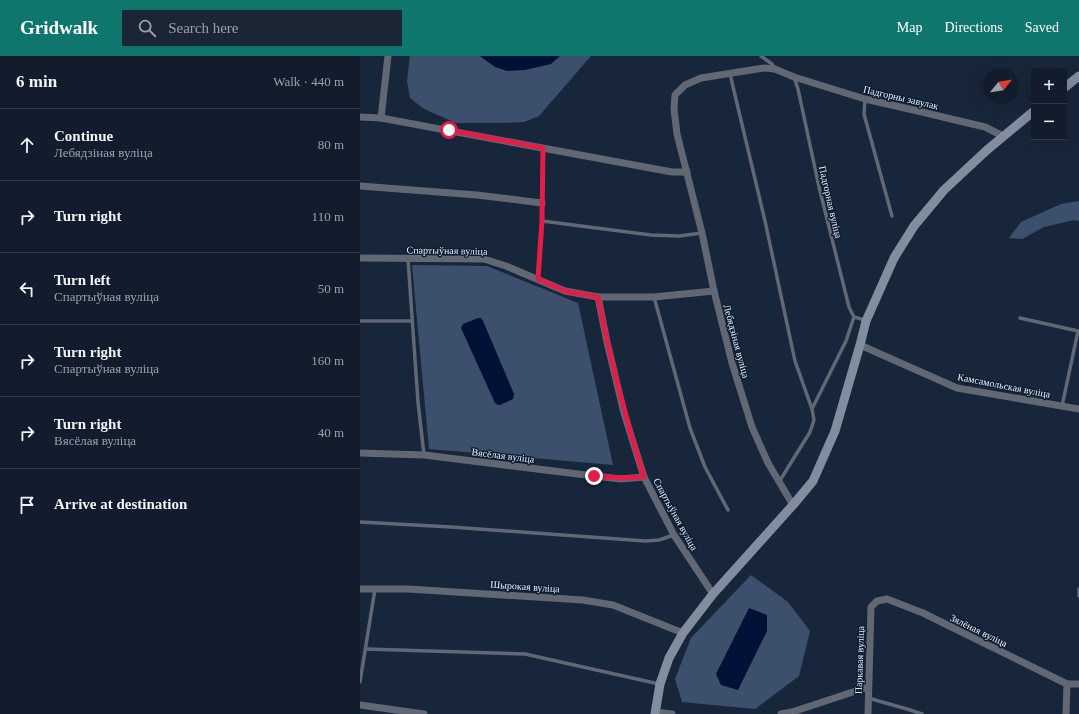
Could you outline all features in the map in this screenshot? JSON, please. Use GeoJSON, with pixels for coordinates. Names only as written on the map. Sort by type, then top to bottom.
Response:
{"type":"FeatureCollection","features":[{"type":"Feature","properties":{"kind":"street"},"geometry":{"type":"LineString","coordinates":[[381,118],[388,56]]}},
{"type":"Feature","properties":{"kind":"street","name":"Лебядзіная вуліца"},"geometry":{"type":"LineString","coordinates":[[793,505],[768,463],[752,427],[732,363],[677,134],[674,109],[675,96],[685,85],[701,78],[764,68],[774,69],[794,77]]}},
{"type":"Feature","properties":{"kind":"street"},"geometry":{"type":"LineString","coordinates":[[1067,86],[1079,76]]}},
{"type":"Feature","properties":{"kind":"street","name":"Падгорны завулак"},"geometry":{"type":"LineString","coordinates":[[794,77],[865,100],[984,127],[1004,136]]}},
{"type":"Feature","properties":{"kind":"street"},"geometry":{"type":"LineString","coordinates":[[672,714],[655,713],[660,684],[669,658],[683,633],[714,594],[813,481],[835,431],[866,321],[894,258],[914,226],[944,190],[1031,114]]}},
{"type":"Feature","properties":{"kind":"street"},"geometry":{"type":"LineString","coordinates":[[360,117],[381,118],[672,172],[687,172]]}},
{"type":"Feature","properties":{"kind":"street"},"geometry":{"type":"LineString","coordinates":[[360,186],[478,195],[542,204]]}},
{"type":"Feature","properties":{"kind":"street","name":"Спартыўная вуліца"},"geometry":{"type":"LineString","coordinates":[[360,258],[484,259],[506,266],[565,291],[598,297],[654,297],[714,291]]}},
{"type":"Feature","properties":{"kind":"street","name":"Спартыўная вуліца"},"geometry":{"type":"LineString","coordinates":[[598,297],[624,414],[644,477],[674,535],[714,594]]}},
{"type":"Feature","properties":{"kind":"street","name":"Камсамольская вуліца"},"geometry":{"type":"LineString","coordinates":[[860,345],[957,388],[1079,409]]}},
{"type":"Feature","properties":{"kind":"street","name":"Вясёлая вуліца"},"geometry":{"type":"LineString","coordinates":[[360,453],[424,455],[594,476],[621,478],[644,477]]}},
{"type":"Feature","properties":{"kind":"street","name":"Шырокая вуліца"},"geometry":{"type":"LineString","coordinates":[[360,589],[408,589],[583,600],[613,605],[683,633]]}},
{"type":"Feature","properties":{"kind":"street","name":"Зялёная вуліца"},"geometry":{"type":"LineString","coordinates":[[871,607],[877,601],[887,599],[916,610],[1067,684],[1079,684]]}},
{"type":"Feature","properties":{"kind":"street","name":"Паркавая вуліца"},"geometry":{"type":"LineString","coordinates":[[868,714],[871,607]]}},
{"type":"Feature","properties":{"kind":"street"},"geometry":{"type":"LineString","coordinates":[[1066,714],[1067,684]]}},
{"type":"Feature","properties":{"kind":"street"},"geometry":{"type":"LineString","coordinates":[[781,714],[792,712],[868,687]]}},
{"type":"Feature","properties":{"kind":"street"},"geometry":{"type":"LineString","coordinates":[[360,705],[424,714]]}},
{"type":"Feature","properties":{"kind":"lane"},"geometry":{"type":"LineString","coordinates":[[761,56],[772,64],[774,69]]}},
{"type":"Feature","properties":{"kind":"lane"},"geometry":{"type":"LineString","coordinates":[[730,74],[765,221],[795,361],[812,409],[814,420],[810,432],[779,482]]}},
{"type":"Feature","properties":{"kind":"lane","name":"Падгорная вуліца"},"geometry":{"type":"LineString","coordinates":[[794,77],[798,89],[819,187],[849,307],[854,317]]}},
{"type":"Feature","properties":{"kind":"lane"},"geometry":{"type":"LineString","coordinates":[[865,100],[864,114],[892,216]]}},
{"type":"Feature","properties":{"kind":"lane"},"geometry":{"type":"LineString","coordinates":[[538,279],[542,221],[543,148]]}},
{"type":"Feature","properties":{"kind":"lane"},"geometry":{"type":"LineString","coordinates":[[542,221],[652,235],[679,236],[702,233]]}},
{"type":"Feature","properties":{"kind":"lane"},"geometry":{"type":"LineString","coordinates":[[408,259],[418,402],[424,455]]}},
{"type":"Feature","properties":{"kind":"lane"},"geometry":{"type":"LineString","coordinates":[[654,297],[690,428],[705,467],[728,510]]}},
{"type":"Feature","properties":{"kind":"lane"},"geometry":{"type":"LineString","coordinates":[[812,409],[846,341],[854,317],[866,321]]}},
{"type":"Feature","properties":{"kind":"lane"},"geometry":{"type":"LineString","coordinates":[[1020,318],[1078,331],[1062,406]]}},
{"type":"Feature","properties":{"kind":"lane"},"geometry":{"type":"LineString","coordinates":[[360,322],[412,321]]}},
{"type":"Feature","properties":{"kind":"lane"},"geometry":{"type":"LineString","coordinates":[[360,522],[458,527],[645,541],[659,540],[674,535]]}},
{"type":"Feature","properties":{"kind":"lane"},"geometry":{"type":"LineString","coordinates":[[360,682],[375,589]]}},
{"type":"Feature","properties":{"kind":"lane"},"geometry":{"type":"LineString","coordinates":[[1079,589],[1079,596]]}},
{"type":"Feature","properties":{"kind":"lane"},"geometry":{"type":"LineString","coordinates":[[366,649],[525,654],[660,684]]}},
{"type":"Feature","properties":{"kind":"lane"},"geometry":{"type":"LineString","coordinates":[[868,698],[922,714]]}},
{"type":"Feature","properties":{"kind":"shaded area"},"geometry":{"type":"Polygon","coordinates":[[[410,56],[591,56],[539,116],[524,122],[456,123],[424,109],[410,98],[407,81],[410,56]]]}},
{"type":"Feature","properties":{"kind":"shaded area"},"geometry":{"type":"Polygon","coordinates":[[[480,56],[560,56],[551,64],[525,70],[507,71],[495,67],[480,56]]]}},
{"type":"Feature","properties":{"kind":"shaded area"},"geometry":{"type":"Polygon","coordinates":[[[1079,201],[1079,221],[1074,220],[1044,227],[1022,239],[1009,238],[1021,222],[1061,204],[1079,201]]]}},
{"type":"Feature","properties":{"kind":"shaded area"},"geometry":{"type":"Polygon","coordinates":[[[412,265],[487,266],[578,303],[613,465],[429,449],[412,265]]]}},
{"type":"Feature","properties":{"kind":"shaded area"},"geometry":{"type":"Polygon","coordinates":[[[481,318],[483,321],[514,394],[513,399],[500,405],[495,403],[461,328],[463,324],[481,318]]]}},
{"type":"Feature","properties":{"kind":"shaded area"},"geometry":{"type":"Polygon","coordinates":[[[751,575],[788,602],[810,631],[799,676],[755,709],[682,702],[675,679],[691,638],[751,575]]]}},
{"type":"Feature","properties":{"kind":"shaded area"},"geometry":{"type":"Polygon","coordinates":[[[749,608],[767,615],[767,631],[738,690],[721,685],[716,674],[749,608]]]}},
{"type":"Feature","properties":{"kind":"route"},"geometry":{"type":"LineString","coordinates":[[449,130],[543,148],[542,221],[538,279],[565,291],[598,297],[624,414],[644,477],[621,478],[594,476]]}}]}
